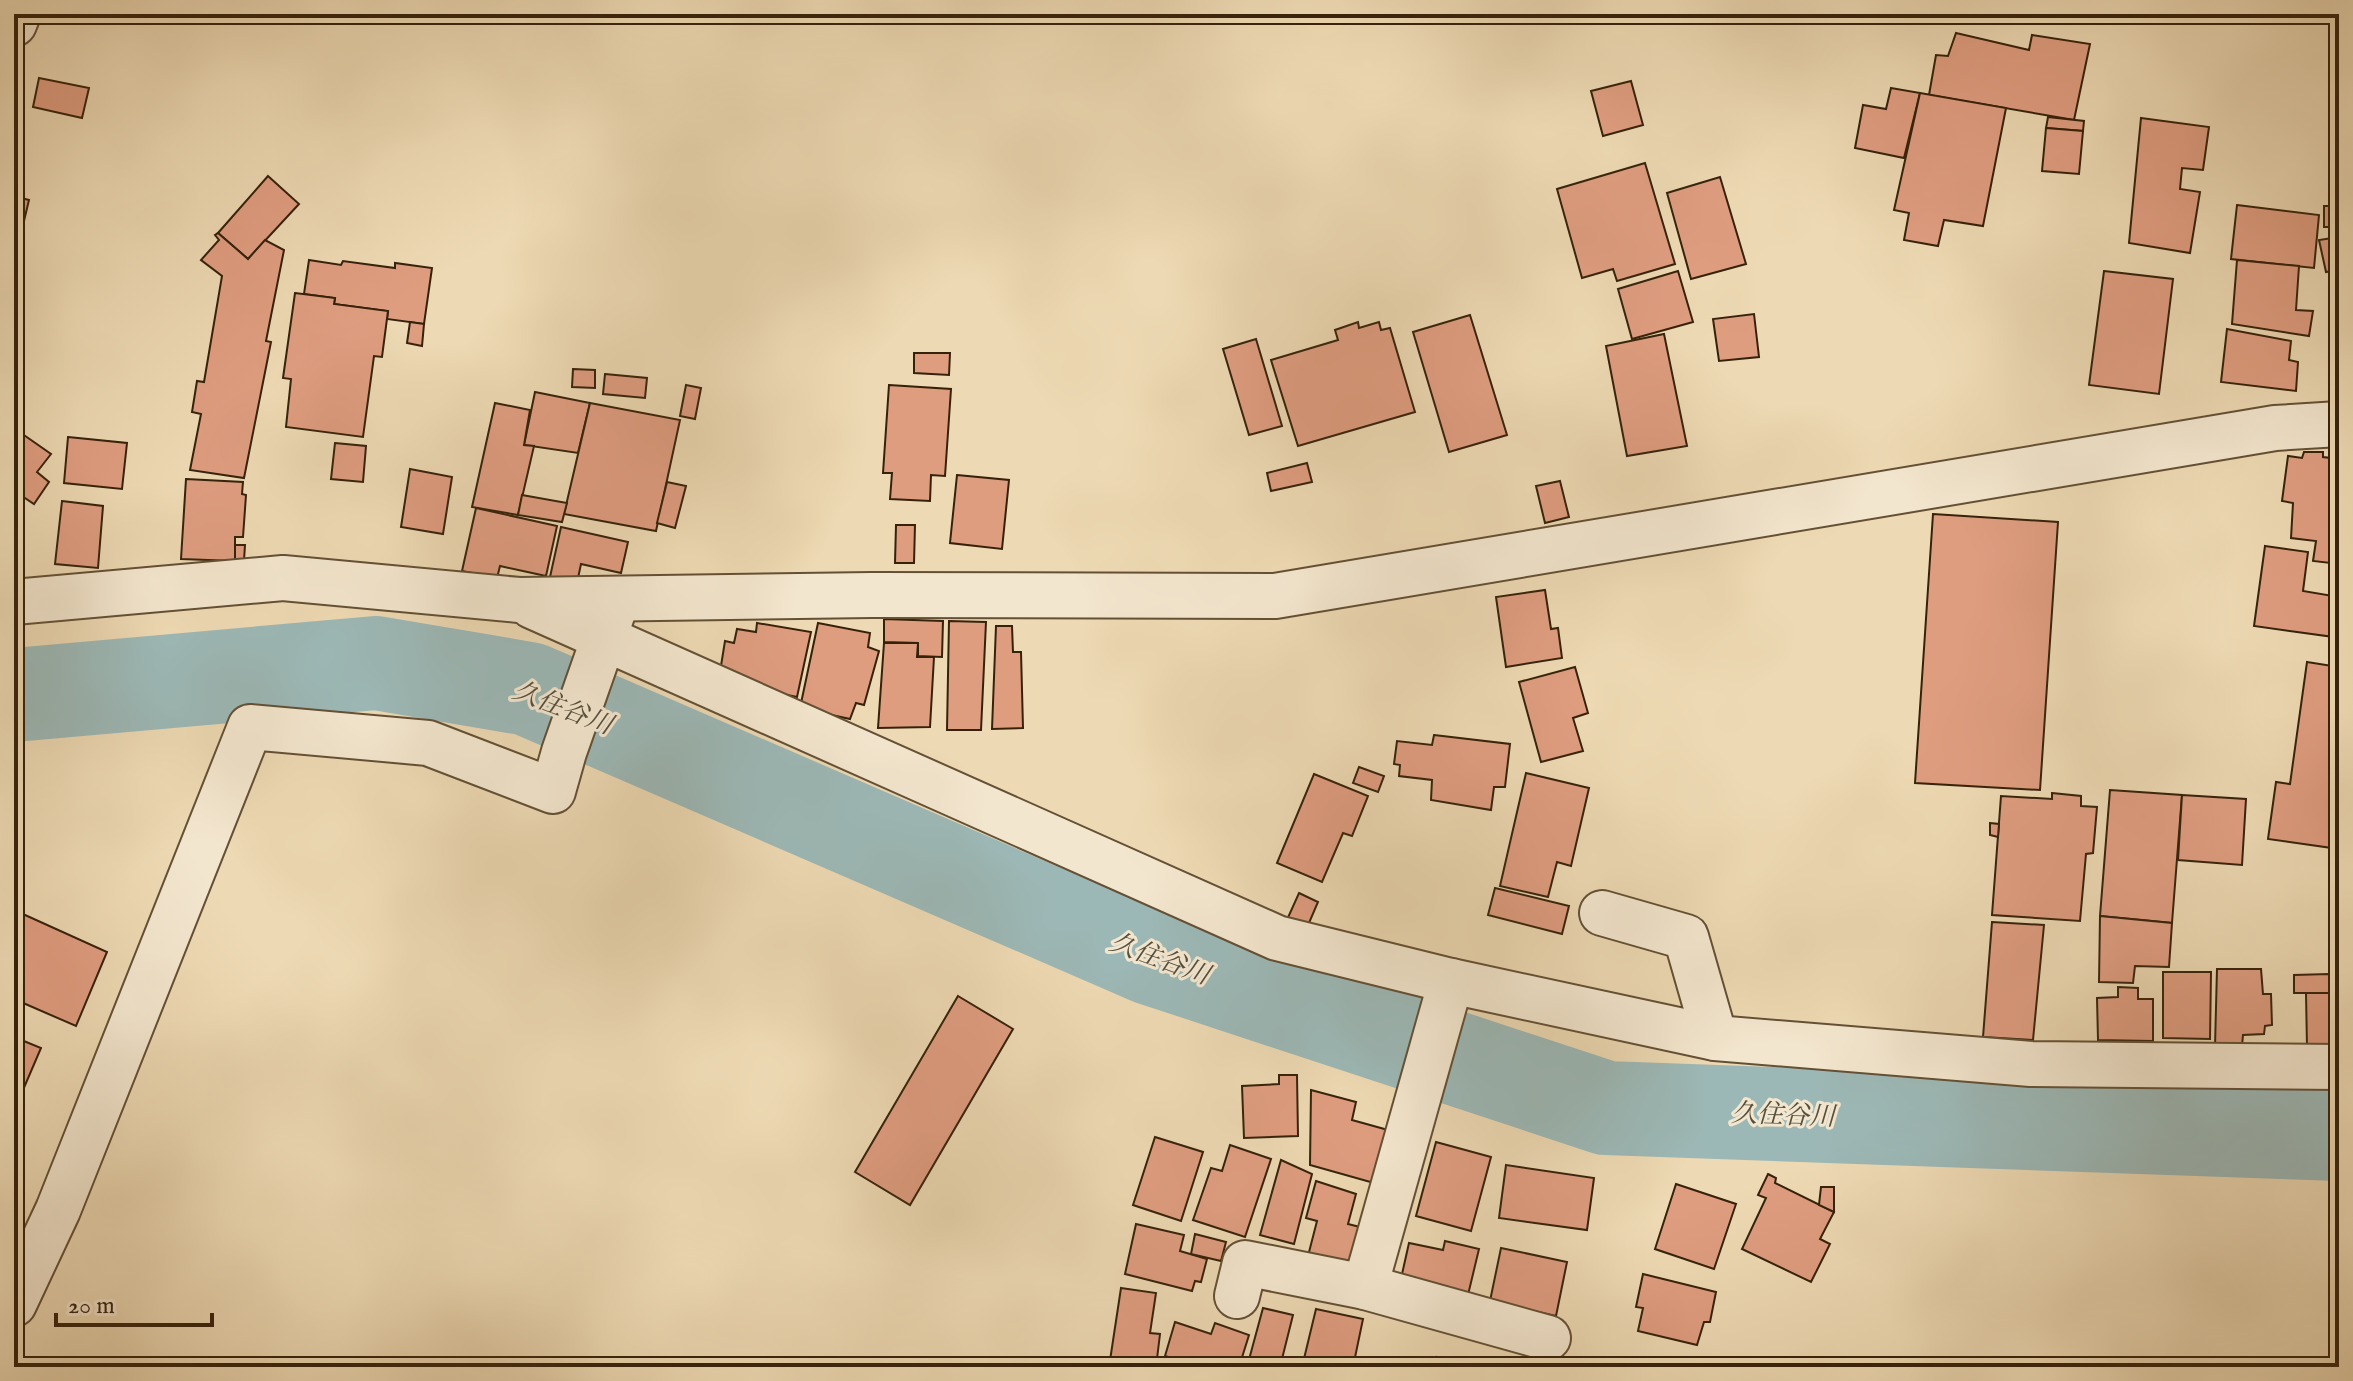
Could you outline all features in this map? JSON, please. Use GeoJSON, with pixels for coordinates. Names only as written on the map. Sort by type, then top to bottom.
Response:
{"type":"FeatureCollection","features":[{"type":"Feature","properties":{"kind":"street"},"geometry":{"type":"LineString","coordinates":[[14,24],[18,14]]}},
{"type":"Feature","properties":{"kind":"street"},"geometry":{"type":"LineString","coordinates":[[611,618],[872,595],[1275,596],[2275,428],[2339,424]]}},
{"type":"Feature","properties":{"kind":"street"},"geometry":{"type":"LineString","coordinates":[[14,602],[283,578],[519,600],[611,618],[1277,938],[1447,993],[1715,1038],[2031,1064],[2339,1067]]}},
{"type":"Feature","properties":{"kind":"street"},"geometry":{"type":"LineString","coordinates":[[15,1298],[58,1210],[250,727],[428,743],[553,791],[611,618]]}},
{"type":"Feature","properties":{"kind":"street"},"geometry":{"type":"LineString","coordinates":[[1602,913],[1686,937],[1715,1038]]}},
{"type":"Feature","properties":{"kind":"street"},"geometry":{"type":"LineString","coordinates":[[1365,1287],[1447,993]]}},
{"type":"Feature","properties":{"kind":"street"},"geometry":{"type":"LineString","coordinates":[[1237,1296],[1245,1263],[1365,1287],[1548,1338]]}},
{"type":"Feature","properties":{"kind":"building"},"geometry":{"type":"Polygon","coordinates":[[[1956,33],[2029,50],[2032,35],[2090,44],[2074,120],[1929,95],[1936,55],[1948,56],[1956,33]]]}},
{"type":"Feature","properties":{"kind":"building"},"geometry":{"type":"Polygon","coordinates":[[[39,78],[89,88],[82,118],[33,107],[39,78]]]}},
{"type":"Feature","properties":{"kind":"building"},"geometry":{"type":"Polygon","coordinates":[[[1631,81],[1643,125],[1603,136],[1591,91],[1631,81]]]}},
{"type":"Feature","properties":{"kind":"building"},"geometry":{"type":"Polygon","coordinates":[[[1891,88],[1920,93],[1904,158],[1855,148],[1863,105],[1886,109],[1891,88]]]}},
{"type":"Feature","properties":{"kind":"building"},"geometry":{"type":"Polygon","coordinates":[[[1920,93],[2006,108],[1983,226],[1944,220],[1938,246],[1904,240],[1909,213],[1894,210],[1920,93]]]}},
{"type":"Feature","properties":{"kind":"building"},"geometry":{"type":"Polygon","coordinates":[[[2048,117],[2084,121],[2083,131],[2046,128],[2048,117]]]}},
{"type":"Feature","properties":{"kind":"building"},"geometry":{"type":"Polygon","coordinates":[[[2141,118],[2209,127],[2203,170],[2182,168],[2180,189],[2200,192],[2190,253],[2129,243],[2141,118]]]}},
{"type":"Feature","properties":{"kind":"building"},"geometry":{"type":"Polygon","coordinates":[[[2046,128],[2083,131],[2079,174],[2042,171],[2046,128]]]}},
{"type":"Feature","properties":{"kind":"building"},"geometry":{"type":"Polygon","coordinates":[[[1645,163],[1675,264],[1617,281],[1613,269],[1582,278],[1557,189],[1645,163]]]}},
{"type":"Feature","properties":{"kind":"building"},"geometry":{"type":"Polygon","coordinates":[[[268,176],[299,204],[248,259],[218,233],[268,176]]]}},
{"type":"Feature","properties":{"kind":"building"},"geometry":{"type":"Polygon","coordinates":[[[1720,177],[1746,264],[1691,279],[1667,193],[1720,177]]]}},
{"type":"Feature","properties":{"kind":"building"},"geometry":{"type":"Polygon","coordinates":[[[14,196],[29,200],[24,221],[14,218],[14,196]]]}},
{"type":"Feature","properties":{"kind":"building"},"geometry":{"type":"Polygon","coordinates":[[[2237,205],[2319,215],[2314,268],[2231,259],[2237,205]]]}},
{"type":"Feature","properties":{"kind":"building"},"geometry":{"type":"Polygon","coordinates":[[[2324,206],[2339,206],[2339,227],[2324,227],[2324,206]]]}},
{"type":"Feature","properties":{"kind":"building"},"geometry":{"type":"Polygon","coordinates":[[[218,233],[248,259],[265,240],[284,250],[266,341],[271,342],[244,478],[190,470],[201,414],[192,412],[197,381],[204,382],[222,276],[201,260],[219,240],[215,235],[218,233]]]}},
{"type":"Feature","properties":{"kind":"building"},"geometry":{"type":"Polygon","coordinates":[[[2339,237],[2339,270],[2326,272],[2319,240],[2339,237]]]}},
{"type":"Feature","properties":{"kind":"building"},"geometry":{"type":"Polygon","coordinates":[[[309,260],[341,265],[343,261],[395,268],[395,263],[432,268],[424,324],[387,319],[388,311],[334,304],[335,298],[304,294],[309,260]]]}},
{"type":"Feature","properties":{"kind":"building"},"geometry":{"type":"Polygon","coordinates":[[[2237,260],[2299,266],[2296,310],[2313,311],[2309,336],[2232,324],[2237,260]]]}},
{"type":"Feature","properties":{"kind":"building"},"geometry":{"type":"Polygon","coordinates":[[[1678,271],[1693,322],[1632,339],[1618,289],[1678,271]]]}},
{"type":"Feature","properties":{"kind":"building"},"geometry":{"type":"Polygon","coordinates":[[[2104,271],[2173,279],[2159,394],[2089,385],[2104,271]]]}},
{"type":"Feature","properties":{"kind":"building"},"geometry":{"type":"Polygon","coordinates":[[[295,293],[335,298],[334,304],[388,311],[382,357],[374,356],[363,437],[286,427],[291,379],[283,378],[295,293]]]}},
{"type":"Feature","properties":{"kind":"building"},"geometry":{"type":"Polygon","coordinates":[[[1754,314],[1759,357],[1719,361],[1713,319],[1754,314]]]}},
{"type":"Feature","properties":{"kind":"building"},"geometry":{"type":"Polygon","coordinates":[[[1470,315],[1507,435],[1449,452],[1413,332],[1470,315]]]}},
{"type":"Feature","properties":{"kind":"building"},"geometry":{"type":"Polygon","coordinates":[[[410,322],[424,324],[422,346],[407,343],[410,322]]]}},
{"type":"Feature","properties":{"kind":"building"},"geometry":{"type":"Polygon","coordinates":[[[1358,322],[1359,328],[1379,322],[1381,330],[1390,328],[1415,412],[1298,446],[1271,360],[1338,340],[1335,330],[1358,322]]]}},
{"type":"Feature","properties":{"kind":"building"},"geometry":{"type":"Polygon","coordinates":[[[2227,329],[2291,341],[2289,360],[2298,362],[2296,391],[2221,382],[2227,329]]]}},
{"type":"Feature","properties":{"kind":"building"},"geometry":{"type":"Polygon","coordinates":[[[1664,334],[1687,446],[1627,456],[1606,346],[1664,334]]]}},
{"type":"Feature","properties":{"kind":"building"},"geometry":{"type":"Polygon","coordinates":[[[1256,339],[1282,426],[1249,435],[1223,349],[1256,339]]]}},
{"type":"Feature","properties":{"kind":"building"},"geometry":{"type":"Polygon","coordinates":[[[914,353],[950,353],[949,375],[914,373],[914,353]]]}},
{"type":"Feature","properties":{"kind":"building"},"geometry":{"type":"Polygon","coordinates":[[[573,369],[595,370],[595,388],[572,387],[573,369]]]}},
{"type":"Feature","properties":{"kind":"building"},"geometry":{"type":"Polygon","coordinates":[[[605,374],[647,378],[645,398],[603,394],[605,374]]]}},
{"type":"Feature","properties":{"kind":"building"},"geometry":{"type":"Polygon","coordinates":[[[686,385],[701,388],[695,419],[680,416],[686,385]]]}},
{"type":"Feature","properties":{"kind":"building"},"geometry":{"type":"Polygon","coordinates":[[[889,385],[951,389],[945,476],[931,475],[930,501],[890,499],[892,473],[883,473],[889,385]]]}},
{"type":"Feature","properties":{"kind":"building"},"geometry":{"type":"Polygon","coordinates":[[[535,392],[590,403],[578,453],[524,445],[535,392]]]}},
{"type":"Feature","properties":{"kind":"building"},"geometry":{"type":"Polygon","coordinates":[[[495,403],[530,410],[524,445],[534,446],[518,515],[472,507],[495,403]]]}},
{"type":"Feature","properties":{"kind":"building"},"geometry":{"type":"Polygon","coordinates":[[[590,403],[680,420],[656,531],[564,514],[590,403]]]}},
{"type":"Feature","properties":{"kind":"building"},"geometry":{"type":"Polygon","coordinates":[[[21,433],[51,454],[37,472],[49,482],[34,504],[19,494],[14,501],[14,442],[21,433]]]}},
{"type":"Feature","properties":{"kind":"building"},"geometry":{"type":"Polygon","coordinates":[[[68,437],[127,443],[122,489],[64,483],[68,437]]]}},
{"type":"Feature","properties":{"kind":"building"},"geometry":{"type":"Polygon","coordinates":[[[335,443],[366,446],[363,482],[331,479],[335,443]]]}},
{"type":"Feature","properties":{"kind":"building"},"geometry":{"type":"Polygon","coordinates":[[[2304,452],[2323,452],[2323,457],[2339,459],[2339,564],[2313,561],[2316,541],[2291,538],[2293,503],[2282,501],[2288,456],[2302,458],[2304,452]]]}},
{"type":"Feature","properties":{"kind":"building"},"geometry":{"type":"Polygon","coordinates":[[[1307,463],[1312,482],[1271,491],[1267,473],[1307,463]]]}},
{"type":"Feature","properties":{"kind":"building"},"geometry":{"type":"Polygon","coordinates":[[[410,469],[452,477],[443,534],[401,527],[410,469]]]}},
{"type":"Feature","properties":{"kind":"building"},"geometry":{"type":"Polygon","coordinates":[[[957,475],[1009,480],[1002,549],[950,543],[957,475]]]}},
{"type":"Feature","properties":{"kind":"building"},"geometry":{"type":"Polygon","coordinates":[[[186,479],[243,482],[242,494],[246,495],[243,537],[235,537],[235,561],[181,559],[186,479]]]}},
{"type":"Feature","properties":{"kind":"building"},"geometry":{"type":"Polygon","coordinates":[[[1560,481],[1569,517],[1545,523],[1536,486],[1560,481]]]}},
{"type":"Feature","properties":{"kind":"building"},"geometry":{"type":"Polygon","coordinates":[[[667,482],[686,486],[675,528],[657,523],[667,482]]]}},
{"type":"Feature","properties":{"kind":"building"},"geometry":{"type":"Polygon","coordinates":[[[522,495],[567,503],[562,522],[518,515],[522,495]]]}},
{"type":"Feature","properties":{"kind":"building"},"geometry":{"type":"Polygon","coordinates":[[[62,501],[103,506],[98,568],[55,564],[62,501]]]}},
{"type":"Feature","properties":{"kind":"building"},"geometry":{"type":"Polygon","coordinates":[[[476,508],[557,526],[546,576],[500,566],[497,578],[462,571],[476,508]]]}},
{"type":"Feature","properties":{"kind":"building"},"geometry":{"type":"Polygon","coordinates":[[[1933,514],[2058,522],[2040,790],[1915,783],[1933,514]]]}},
{"type":"Feature","properties":{"kind":"building"},"geometry":{"type":"Polygon","coordinates":[[[14,521],[22,527],[14,537],[14,521]]]}},
{"type":"Feature","properties":{"kind":"building"},"geometry":{"type":"Polygon","coordinates":[[[896,525],[915,525],[914,563],[895,563],[896,525]]]}},
{"type":"Feature","properties":{"kind":"building"},"geometry":{"type":"Polygon","coordinates":[[[561,527],[628,542],[621,573],[581,564],[577,583],[550,577],[561,527]]]}},
{"type":"Feature","properties":{"kind":"building"},"geometry":{"type":"Polygon","coordinates":[[[235,545],[245,545],[244,560],[235,561],[235,545]]]}},
{"type":"Feature","properties":{"kind":"building"},"geometry":{"type":"Polygon","coordinates":[[[2265,546],[2308,552],[2303,591],[2339,597],[2334,637],[2254,626],[2265,546]]]}},
{"type":"Feature","properties":{"kind":"building"},"geometry":{"type":"Polygon","coordinates":[[[1545,590],[1551,629],[1558,628],[1562,658],[1506,667],[1496,597],[1545,590]]]}},
{"type":"Feature","properties":{"kind":"building"},"geometry":{"type":"Polygon","coordinates":[[[884,619],[943,621],[942,657],[918,656],[918,643],[884,642],[884,619]]]}},
{"type":"Feature","properties":{"kind":"building"},"geometry":{"type":"Polygon","coordinates":[[[949,621],[986,622],[981,730],[947,730],[949,621]]]}},
{"type":"Feature","properties":{"kind":"building"},"geometry":{"type":"Polygon","coordinates":[[[757,623],[811,632],[797,697],[744,686],[720,672],[725,641],[734,643],[737,629],[756,632],[757,623]]]}},
{"type":"Feature","properties":{"kind":"building"},"geometry":{"type":"Polygon","coordinates":[[[818,623],[870,633],[868,647],[879,651],[864,705],[856,703],[850,719],[800,708],[818,623]]]}},
{"type":"Feature","properties":{"kind":"building"},"geometry":{"type":"Polygon","coordinates":[[[996,626],[1012,626],[1013,652],[1021,652],[1023,728],[992,729],[996,626]]]}},
{"type":"Feature","properties":{"kind":"building"},"geometry":{"type":"Polygon","coordinates":[[[884,643],[918,643],[917,657],[934,657],[930,727],[878,728],[884,643]]]}},
{"type":"Feature","properties":{"kind":"building"},"geometry":{"type":"Polygon","coordinates":[[[2307,662],[2339,667],[2339,849],[2268,839],[2276,782],[2290,784],[2307,662]]]}},
{"type":"Feature","properties":{"kind":"building"},"geometry":{"type":"Polygon","coordinates":[[[1575,667],[1588,713],[1573,718],[1583,751],[1541,762],[1519,682],[1575,667]]]}},
{"type":"Feature","properties":{"kind":"building"},"geometry":{"type":"Polygon","coordinates":[[[1434,735],[1510,744],[1505,787],[1494,787],[1491,810],[1431,800],[1432,780],[1399,776],[1400,765],[1394,764],[1397,741],[1432,745],[1434,735]]]}},
{"type":"Feature","properties":{"kind":"building"},"geometry":{"type":"Polygon","coordinates":[[[1359,767],[1384,776],[1378,792],[1353,783],[1359,767]]]}},
{"type":"Feature","properties":{"kind":"building"},"geometry":{"type":"Polygon","coordinates":[[[1526,773],[1589,788],[1571,866],[1557,862],[1548,897],[1500,886],[1526,773]]]}},
{"type":"Feature","properties":{"kind":"building"},"geometry":{"type":"Polygon","coordinates":[[[1314,774],[1368,796],[1352,836],[1343,833],[1322,882],[1277,863],[1314,774]]]}},
{"type":"Feature","properties":{"kind":"building"},"geometry":{"type":"Polygon","coordinates":[[[2110,790],[2182,795],[2172,923],[2100,916],[2110,790]]]}},
{"type":"Feature","properties":{"kind":"building"},"geometry":{"type":"Polygon","coordinates":[[[2052,793],[2081,796],[2081,806],[2097,807],[2093,853],[2086,854],[2080,921],[1992,915],[2001,796],[2052,799],[2052,793]]]}},
{"type":"Feature","properties":{"kind":"building"},"geometry":{"type":"Polygon","coordinates":[[[2182,795],[2246,799],[2242,865],[2178,860],[2182,795]]]}},
{"type":"Feature","properties":{"kind":"building"},"geometry":{"type":"Polygon","coordinates":[[[1990,823],[1999,824],[1998,837],[1990,835],[1990,823]]]}},
{"type":"Feature","properties":{"kind":"building"},"geometry":{"type":"Polygon","coordinates":[[[1495,888],[1569,906],[1562,934],[1488,915],[1495,888]]]}},
{"type":"Feature","properties":{"kind":"building"},"geometry":{"type":"Polygon","coordinates":[[[1299,893],[1318,902],[1306,930],[1286,922],[1299,893]]]}},
{"type":"Feature","properties":{"kind":"building"},"geometry":{"type":"Polygon","coordinates":[[[14,910],[107,952],[76,1026],[14,999],[14,910]]]}},
{"type":"Feature","properties":{"kind":"building"},"geometry":{"type":"Polygon","coordinates":[[[2100,916],[2172,923],[2169,967],[2135,966],[2133,983],[2099,982],[2100,916]]]}},
{"type":"Feature","properties":{"kind":"building"},"geometry":{"type":"Polygon","coordinates":[[[1992,922],[2044,925],[2033,1040],[1983,1037],[1992,922]]]}},
{"type":"Feature","properties":{"kind":"building"},"geometry":{"type":"Polygon","coordinates":[[[2217,969],[2261,969],[2263,994],[2271,994],[2272,1025],[2265,1026],[2264,1034],[2243,1035],[2242,1046],[2215,1046],[2217,969]]]}},
{"type":"Feature","properties":{"kind":"building"},"geometry":{"type":"Polygon","coordinates":[[[2163,972],[2211,972],[2210,1039],[2163,1038],[2163,972]]]}},
{"type":"Feature","properties":{"kind":"building"},"geometry":{"type":"Polygon","coordinates":[[[2329,974],[2330,993],[2294,993],[2294,975],[2329,974]]]}},
{"type":"Feature","properties":{"kind":"building"},"geometry":{"type":"Polygon","coordinates":[[[2118,987],[2138,988],[2138,999],[2153,999],[2153,1041],[2098,1040],[2097,998],[2118,997],[2118,987]]]}},
{"type":"Feature","properties":{"kind":"building"},"geometry":{"type":"Polygon","coordinates":[[[2306,993],[2339,993],[2339,1047],[2307,1047],[2306,993]]]}},
{"type":"Feature","properties":{"kind":"building"},"geometry":{"type":"Polygon","coordinates":[[[958,996],[1013,1029],[910,1205],[855,1172],[958,996]]]}},
{"type":"Feature","properties":{"kind":"building"},"geometry":{"type":"Polygon","coordinates":[[[14,1037],[41,1048],[14,1111],[14,1037]]]}},
{"type":"Feature","properties":{"kind":"building"},"geometry":{"type":"Polygon","coordinates":[[[1279,1075],[1297,1075],[1298,1136],[1244,1138],[1242,1086],[1279,1084],[1279,1075]]]}},
{"type":"Feature","properties":{"kind":"building"},"geometry":{"type":"Polygon","coordinates":[[[1311,1090],[1356,1102],[1352,1120],[1388,1130],[1374,1183],[1310,1165],[1311,1090]]]}},
{"type":"Feature","properties":{"kind":"building"},"geometry":{"type":"Polygon","coordinates":[[[1155,1137],[1203,1152],[1181,1221],[1133,1205],[1155,1137]]]}},
{"type":"Feature","properties":{"kind":"building"},"geometry":{"type":"Polygon","coordinates":[[[1436,1142],[1491,1157],[1471,1231],[1416,1216],[1436,1142]]]}},
{"type":"Feature","properties":{"kind":"building"},"geometry":{"type":"Polygon","coordinates":[[[1230,1145],[1271,1159],[1245,1237],[1193,1220],[1211,1168],[1222,1171],[1230,1145]]]}},
{"type":"Feature","properties":{"kind":"building"},"geometry":{"type":"Polygon","coordinates":[[[1281,1160],[1312,1174],[1294,1244],[1260,1235],[1281,1160]]]}},
{"type":"Feature","properties":{"kind":"building"},"geometry":{"type":"Polygon","coordinates":[[[1506,1165],[1594,1178],[1587,1230],[1499,1218],[1506,1165]]]}},
{"type":"Feature","properties":{"kind":"building"},"geometry":{"type":"Polygon","coordinates":[[[1768,1174],[1776,1178],[1775,1183],[1834,1212],[1820,1239],[1830,1244],[1811,1282],[1742,1249],[1766,1198],[1758,1195],[1768,1174]]]}},
{"type":"Feature","properties":{"kind":"building"},"geometry":{"type":"Polygon","coordinates":[[[1316,1181],[1356,1194],[1348,1224],[1360,1227],[1349,1268],[1308,1256],[1317,1221],[1306,1218],[1316,1181]]]}},
{"type":"Feature","properties":{"kind":"building"},"geometry":{"type":"Polygon","coordinates":[[[1676,1184],[1736,1204],[1714,1269],[1655,1249],[1676,1184]]]}},
{"type":"Feature","properties":{"kind":"building"},"geometry":{"type":"Polygon","coordinates":[[[1821,1187],[1834,1187],[1834,1212],[1819,1205],[1821,1187]]]}},
{"type":"Feature","properties":{"kind":"building"},"geometry":{"type":"Polygon","coordinates":[[[1136,1224],[1184,1235],[1180,1251],[1207,1259],[1201,1282],[1195,1281],[1192,1291],[1125,1274],[1136,1224]]]}},
{"type":"Feature","properties":{"kind":"building"},"geometry":{"type":"Polygon","coordinates":[[[1195,1234],[1226,1242],[1221,1261],[1191,1254],[1195,1234]]]}},
{"type":"Feature","properties":{"kind":"building"},"geometry":{"type":"Polygon","coordinates":[[[1445,1241],[1479,1249],[1467,1299],[1400,1283],[1409,1243],[1443,1250],[1445,1241]]]}},
{"type":"Feature","properties":{"kind":"building"},"geometry":{"type":"Polygon","coordinates":[[[1501,1248],[1567,1262],[1556,1316],[1490,1301],[1501,1248]]]}},
{"type":"Feature","properties":{"kind":"building"},"geometry":{"type":"Polygon","coordinates":[[[1643,1274],[1716,1292],[1710,1322],[1704,1322],[1697,1345],[1638,1331],[1643,1308],[1636,1307],[1643,1274]]]}},
{"type":"Feature","properties":{"kind":"building"},"geometry":{"type":"Polygon","coordinates":[[[1121,1288],[1156,1293],[1150,1333],[1160,1334],[1156,1367],[1109,1367],[1121,1288]]]}},
{"type":"Feature","properties":{"kind":"building"},"geometry":{"type":"Polygon","coordinates":[[[1263,1308],[1293,1315],[1280,1367],[1247,1367],[1263,1308]]]}},
{"type":"Feature","properties":{"kind":"building"},"geometry":{"type":"Polygon","coordinates":[[[1316,1309],[1363,1319],[1353,1367],[1302,1367],[1316,1309]]]}},
{"type":"Feature","properties":{"kind":"building"},"geometry":{"type":"Polygon","coordinates":[[[1175,1322],[1211,1334],[1215,1323],[1249,1335],[1239,1367],[1202,1367],[1165,1356],[1175,1322]]]}},
{"type":"Feature","properties":{"kind":"building"},"geometry":{"type":"Polygon","coordinates":[[[1437,1357],[1469,1364],[1468,1367],[1435,1367],[1437,1357]]]}},
{"type":"Feature","properties":{"kind":"building"},"geometry":{"type":"Polygon","coordinates":[[[1390,1360],[1419,1364],[1418,1367],[1389,1367],[1390,1360]]]}},
{"type":"Feature","properties":{"kind":"waterway","name":"久住谷川"},"geometry":{"type":"LineString","coordinates":[[14,695],[376,663],[529,689],[1151,958],[1606,1108],[2339,1134]]}}]}
